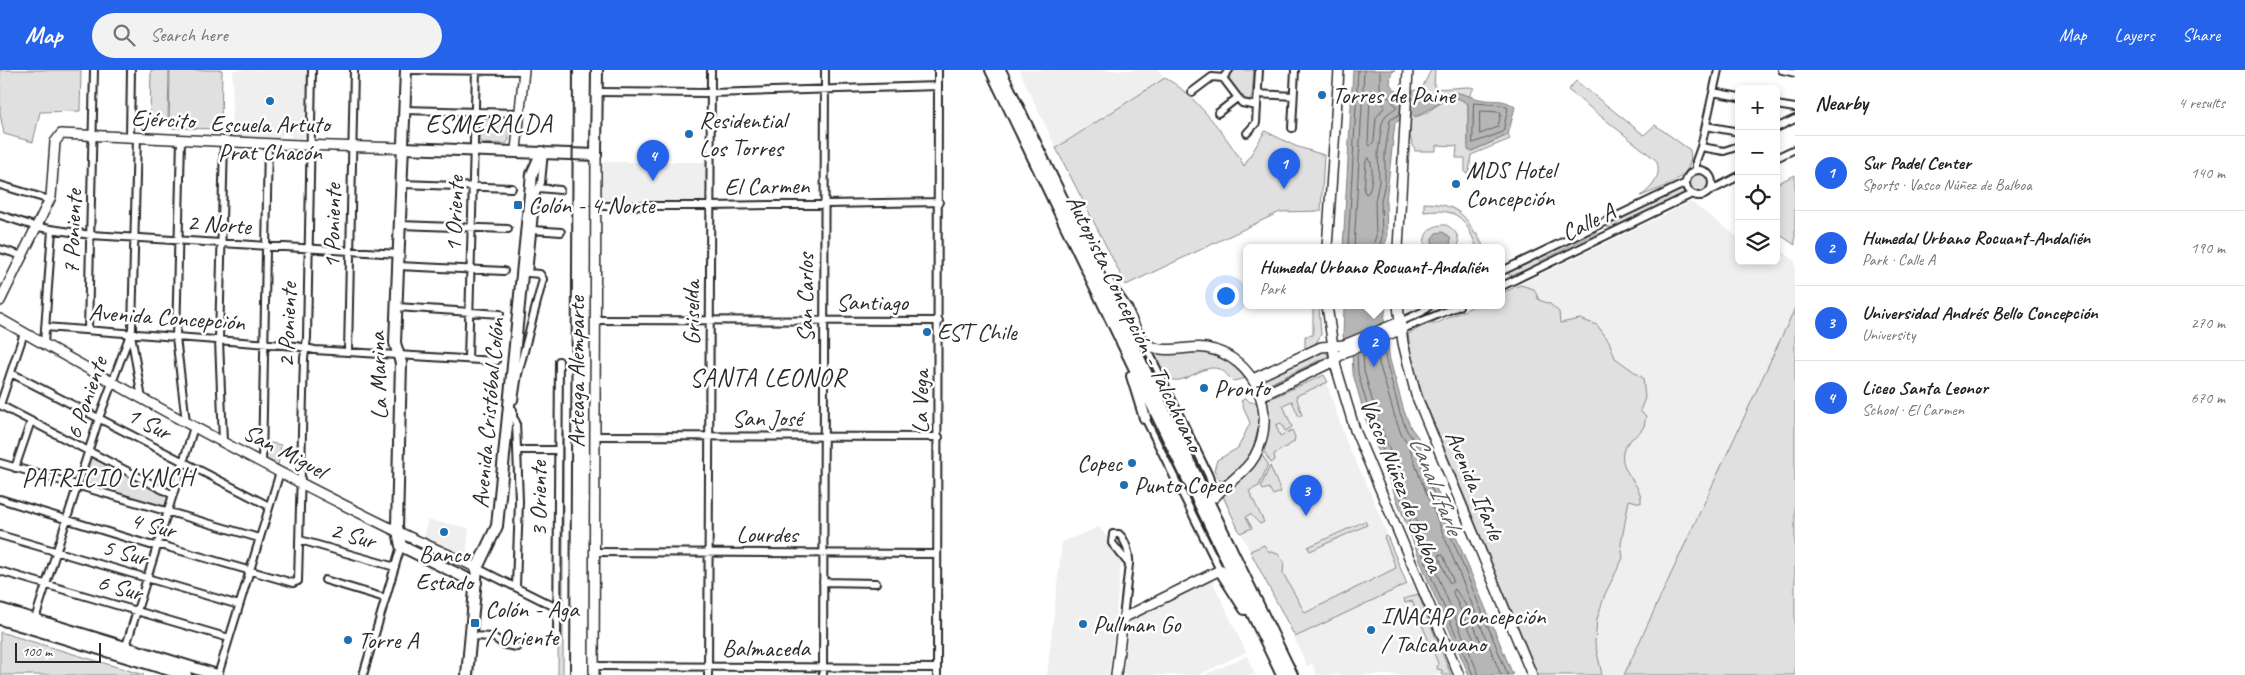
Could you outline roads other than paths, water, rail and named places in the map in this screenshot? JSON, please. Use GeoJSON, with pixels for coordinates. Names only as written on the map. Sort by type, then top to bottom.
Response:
{"type":"FeatureCollection","features":[{"type":"Feature","properties":{"kind":"main road","name":"La Marina"},"geometry":{"type":"LineString","coordinates":[[401,546],[398,532],[401,363],[395,343],[406,70]]}},
{"type":"Feature","properties":{"kind":"main road","name":"Arteaga Alemparte"},"geometry":{"type":"LineString","coordinates":[[596,155],[597,70]]}},
{"type":"Feature","properties":{"kind":"main road","name":"Autopista Concepción - Talcahuano"},"geometry":{"type":"LineString","coordinates":[[990,70],[1282,675]]}},
{"type":"Feature","properties":{"kind":"main road","name":"Autopista Concepción - Talcahuano"},"geometry":{"type":"LineString","coordinates":[[1000,70],[1292,675]]}},
{"type":"Feature","properties":{"kind":"main road","name":"Ejército"},"geometry":{"type":"LineString","coordinates":[[403,148],[519,150],[596,155]]}},
{"type":"Feature","properties":{"kind":"main road"},"geometry":{"type":"LineString","coordinates":[[519,150],[532,174]]}},
{"type":"Feature","properties":{"kind":"main road","name":"Avenida Cristóbal Colón"},"geometry":{"type":"LineString","coordinates":[[467,675],[477,568],[497,526],[532,174],[544,152]]}},
{"type":"Feature","properties":{"kind":"main road"},"geometry":{"type":"LineString","coordinates":[[1094,264],[1127,310]]}},
{"type":"Feature","properties":{"kind":"main road"},"geometry":{"type":"LineString","coordinates":[[1123,344],[1145,418]]}},
{"type":"Feature","properties":{"kind":"main road"},"geometry":{"type":"LineString","coordinates":[[1215,497],[1216,517]]}},
{"type":"Feature","properties":{"kind":"main road"},"geometry":{"type":"LineString","coordinates":[[401,546],[476,583]]}},
{"type":"Feature","properties":{"kind":"main road"},"geometry":{"type":"LineString","coordinates":[[1220,570],[1260,630]]}},
{"type":"Feature","properties":{"kind":"main road"},"geometry":{"type":"LineString","coordinates":[[0,609],[217,675]]}},
{"type":"Feature","properties":{"kind":"main road"},"geometry":{"type":"LineString","coordinates":[[0,619],[186,675]]}},
{"type":"Feature","properties":{"kind":"main road"},"geometry":{"type":"LineString","coordinates":[[114,652],[126,646]]}},
{"type":"Feature","properties":{"kind":"street","name":"7 Poniente"},"geometry":{"type":"LineString","coordinates":[[88,330],[94,70]]}},
{"type":"Feature","properties":{"kind":"street","name":"6 Poniente"},"geometry":{"type":"LineString","coordinates":[[131,70],[135,238],[131,334],[142,399]]}},
{"type":"Feature","properties":{"kind":"street","name":"2 Poniente"},"geometry":{"type":"LineString","coordinates":[[297,582],[302,483],[312,70]]}},
{"type":"Feature","properties":{"kind":"street","name":"1 Poniente"},"geometry":{"type":"LineString","coordinates":[[348,352],[354,70]]}},
{"type":"Feature","properties":{"kind":"street"},"geometry":{"type":"LineString","coordinates":[[406,70],[524,70],[519,150]]}},
{"type":"Feature","properties":{"kind":"street","name":"1 Oriente"},"geometry":{"type":"LineString","coordinates":[[468,359],[476,70]]}},
{"type":"Feature","properties":{"kind":"street","name":"Griselda"},"geometry":{"type":"LineString","coordinates":[[708,675],[711,70]]}},
{"type":"Feature","properties":{"kind":"street","name":"San Carlos"},"geometry":{"type":"LineString","coordinates":[[823,675],[825,70]]}},
{"type":"Feature","properties":{"kind":"street","name":"La Vega"},"geometry":{"type":"LineString","coordinates":[[937,671],[939,437],[938,70]]}},
{"type":"Feature","properties":{"kind":"street"},"geometry":{"type":"LineString","coordinates":[[1223,78],[1229,70]]}},
{"type":"Feature","properties":{"kind":"street"},"geometry":{"type":"LineString","coordinates":[[1247,132],[1256,123],[1259,70]]}},
{"type":"Feature","properties":{"kind":"street"},"geometry":{"type":"LineString","coordinates":[[1292,128],[1295,70]]}},
{"type":"Feature","properties":{"kind":"street"},"geometry":{"type":"LineString","coordinates":[[1327,244],[1339,70]]}},
{"type":"Feature","properties":{"kind":"street"},"geometry":{"type":"LineString","coordinates":[[1398,244],[1408,70]]}},
{"type":"Feature","properties":{"kind":"street"},"geometry":{"type":"LineString","coordinates":[[1718,70],[1701,147],[1696,161],[1696,170],[1706,171],[1711,176],[1728,181]]}},
{"type":"Feature","properties":{"kind":"street"},"geometry":{"type":"LineString","coordinates":[[1782,70],[1795,72]]}},
{"type":"Feature","properties":{"kind":"street"},"geometry":{"type":"LineString","coordinates":[[1192,92],[1212,77],[1223,78],[1243,104],[1257,106]]}},
{"type":"Feature","properties":{"kind":"street"},"geometry":{"type":"LineString","coordinates":[[596,92],[711,93],[938,86]]}},
{"type":"Feature","properties":{"kind":"street"},"geometry":{"type":"LineString","coordinates":[[1713,92],[1735,97]]}},
{"type":"Feature","properties":{"kind":"street"},"geometry":{"type":"LineString","coordinates":[[1258,94],[1293,96]]}},
{"type":"Feature","properties":{"kind":"street"},"geometry":{"type":"LineString","coordinates":[[1218,112],[1237,98]]}},
{"type":"Feature","properties":{"kind":"street"},"geometry":{"type":"LineString","coordinates":[[1780,106],[1795,108]]}},
{"type":"Feature","properties":{"kind":"street"},"geometry":{"type":"LineString","coordinates":[[404,110],[520,113]]}},
{"type":"Feature","properties":{"kind":"street"},"geometry":{"type":"LineString","coordinates":[[1780,126],[1795,119]]}},
{"type":"Feature","properties":{"kind":"street"},"geometry":{"type":"LineString","coordinates":[[1706,126],[1735,131]]}},
{"type":"Feature","properties":{"kind":"street","name":"Ejército"},"geometry":{"type":"LineString","coordinates":[[50,200],[53,190],[55,142],[58,136],[63,134],[268,144],[403,148]]}},
{"type":"Feature","properties":{"kind":"street"},"geometry":{"type":"LineString","coordinates":[[126,646],[184,462],[190,424],[176,337],[181,140]]}},
{"type":"Feature","properties":{"kind":"street"},"geometry":{"type":"LineString","coordinates":[[223,442],[219,340],[224,142]]}},
{"type":"Feature","properties":{"kind":"street"},"geometry":{"type":"LineString","coordinates":[[262,463],[268,144]]}},
{"type":"Feature","properties":{"kind":"street"},"geometry":{"type":"LineString","coordinates":[[1701,147],[1724,151],[1735,147]]}},
{"type":"Feature","properties":{"kind":"street"},"geometry":{"type":"LineString","coordinates":[[1780,156],[1795,149]]}},
{"type":"Feature","properties":{"kind":"street"},"geometry":{"type":"LineString","coordinates":[[516,587],[518,450],[516,422],[513,414],[518,374],[542,276],[528,273],[536,193],[539,188],[544,152]]}},
{"type":"Feature","properties":{"kind":"street","name":"Arteaga Alemparte"},"geometry":{"type":"LineString","coordinates":[[594,671],[596,155]]}},
{"type":"Feature","properties":{"kind":"street","name":"Calle A"},"geometry":{"type":"LineString","coordinates":[[1505,270],[1686,183],[1688,176],[1696,170]]}},
{"type":"Feature","properties":{"kind":"street"},"geometry":{"type":"LineString","coordinates":[[1710,191],[1713,185],[1711,176]]}},
{"type":"Feature","properties":{"kind":"street","name":"Calle A"},"geometry":{"type":"LineString","coordinates":[[1505,285],[1692,194],[1701,196],[1735,178]]}},
{"type":"Feature","properties":{"kind":"street"},"geometry":{"type":"LineString","coordinates":[[1686,183],[1692,194]]}},
{"type":"Feature","properties":{"kind":"street"},"geometry":{"type":"LineString","coordinates":[[402,184],[512,188]]}},
{"type":"Feature","properties":{"kind":"street"},"geometry":{"type":"LineString","coordinates":[[0,185],[50,200],[0,301]]}},
{"type":"Feature","properties":{"kind":"street"},"geometry":{"type":"LineString","coordinates":[[539,188],[560,190]]}},
{"type":"Feature","properties":{"kind":"street","name":"El Carmen"},"geometry":{"type":"LineString","coordinates":[[596,206],[939,202]]}},
{"type":"Feature","properties":{"kind":"street","name":"2 Norte"},"geometry":{"type":"LineString","coordinates":[[0,214],[36,227],[91,235],[399,254]]}},
{"type":"Feature","properties":{"kind":"street"},"geometry":{"type":"LineString","coordinates":[[400,225],[508,229]]}},
{"type":"Feature","properties":{"kind":"street"},"geometry":{"type":"LineString","coordinates":[[44,344],[52,230]]}},
{"type":"Feature","properties":{"kind":"street"},"geometry":{"type":"LineString","coordinates":[[533,230],[561,232]]}},
{"type":"Feature","properties":{"kind":"street"},"geometry":{"type":"LineString","coordinates":[[0,249],[23,256]]}},
{"type":"Feature","properties":{"kind":"street"},"geometry":{"type":"LineString","coordinates":[[398,266],[504,271]]}},
{"type":"Feature","properties":{"kind":"street"},"geometry":{"type":"LineString","coordinates":[[397,307],[500,314]]}},
{"type":"Feature","properties":{"kind":"street","name":"Vasco Núñez de Balboa"},"geometry":{"type":"LineString","coordinates":[[1328,309],[1335,360],[1359,440],[1459,675]]}},
{"type":"Feature","properties":{"kind":"street","name":"Avenida Ifarle"},"geometry":{"type":"LineString","coordinates":[[1398,309],[1408,368],[1421,409],[1532,675]]}},
{"type":"Feature","properties":{"kind":"street"},"geometry":{"type":"LineString","coordinates":[[1400,326],[1426,309]]}},
{"type":"Feature","properties":{"kind":"street"},"geometry":{"type":"LineString","coordinates":[[1427,309],[1429,318]]}},
{"type":"Feature","properties":{"kind":"street"},"geometry":{"type":"LineString","coordinates":[[1261,396],[1335,360],[1346,348],[1389,330],[1452,309]]}},
{"type":"Feature","properties":{"kind":"street"},"geometry":{"type":"LineString","coordinates":[[1127,310],[1209,476],[1215,497],[1246,469],[1258,450],[1264,423],[1261,396],[1253,379],[1234,360],[1216,350],[1191,347],[1159,349],[1151,346],[1142,338]]}},
{"type":"Feature","properties":{"kind":"street","name":"San Miguel"},"geometry":{"type":"LineString","coordinates":[[0,319],[142,399],[262,463],[398,532],[477,568],[557,608]]}},
{"type":"Feature","properties":{"kind":"street","name":"Santiago"},"geometry":{"type":"LineString","coordinates":[[596,320],[939,321]]}},
{"type":"Feature","properties":{"kind":"street","name":"Avenida Concepción"},"geometry":{"type":"LineString","coordinates":[[45,327],[348,352],[496,361]]}},
{"type":"Feature","properties":{"kind":"street"},"geometry":{"type":"LineString","coordinates":[[24,333],[0,405],[173,496]]}},
{"type":"Feature","properties":{"kind":"street","name":"6 Poniente"},"geometry":{"type":"LineString","coordinates":[[35,619],[76,486],[125,343],[131,334]]}},
{"type":"Feature","properties":{"kind":"street"},"geometry":{"type":"LineString","coordinates":[[1253,379],[1322,347],[1346,348]]}},
{"type":"Feature","properties":{"kind":"street","name":"3 Oriente"},"geometry":{"type":"LineString","coordinates":[[556,638],[559,361]]}},
{"type":"Feature","properties":{"kind":"street","name":"1 Sur"},"geometry":{"type":"LineString","coordinates":[[11,373],[269,506]]}},
{"type":"Feature","properties":{"kind":"street"},"geometry":{"type":"LineString","coordinates":[[1123,618],[1220,570],[1145,418]]}},
{"type":"Feature","properties":{"kind":"street"},"geometry":{"type":"LineString","coordinates":[[15,468],[31,422]]}},
{"type":"Feature","properties":{"kind":"street","name":"San José"},"geometry":{"type":"LineString","coordinates":[[596,436],[939,437]]}},
{"type":"Feature","properties":{"kind":"street"},"geometry":{"type":"LineString","coordinates":[[518,450],[557,450]]}},
{"type":"Feature","properties":{"kind":"street"},"geometry":{"type":"LineString","coordinates":[[0,463],[260,538]]}},
{"type":"Feature","properties":{"kind":"street"},"geometry":{"type":"LineString","coordinates":[[217,675],[280,472]]}},
{"type":"Feature","properties":{"kind":"street","name":"4 Sur"},"geometry":{"type":"LineString","coordinates":[[0,499],[157,546],[243,570],[250,569],[297,582]]}},
{"type":"Feature","properties":{"kind":"street","name":"5 Sur"},"geometry":{"type":"LineString","coordinates":[[0,535],[239,605]]}},
{"type":"Feature","properties":{"kind":"street","name":"2 Sur"},"geometry":{"type":"LineString","coordinates":[[300,540],[395,567]]}},
{"type":"Feature","properties":{"kind":"street","name":"La Marina"},"geometry":{"type":"LineString","coordinates":[[363,675],[401,546]]}},
{"type":"Feature","properties":{"kind":"street","name":"Lourdes"},"geometry":{"type":"LineString","coordinates":[[595,552],[937,554]]}},
{"type":"Feature","properties":{"kind":"street"},"geometry":{"type":"LineString","coordinates":[[1116,675],[1130,564]]}},
{"type":"Feature","properties":{"kind":"street","name":"6 Sur"},"geometry":{"type":"LineString","coordinates":[[0,571],[229,638]]}},
{"type":"Feature","properties":{"kind":"street"},"geometry":{"type":"LineString","coordinates":[[326,580],[385,598]]}},
{"type":"Feature","properties":{"kind":"street"},"geometry":{"type":"LineString","coordinates":[[823,582],[876,583]]}},
{"type":"Feature","properties":{"kind":"street"},"geometry":{"type":"LineString","coordinates":[[471,636],[493,637],[505,645],[517,647]]}},
{"type":"Feature","properties":{"kind":"street","name":"Balmaceda"},"geometry":{"type":"LineString","coordinates":[[594,671],[708,667],[823,667],[937,671]]}},
{"type":"Feature","properties":{"kind":"water"},"geometry":{"type":"Polygon","coordinates":[[[1353,70],[1395,70],[1391,74],[1390,84],[1407,97],[1423,98],[1440,94],[1459,93],[1504,102],[1515,107],[1508,135],[1472,151],[1468,150],[1468,104],[1458,98],[1446,99],[1418,116],[1405,117],[1395,123],[1386,201],[1387,239],[1385,244],[1343,244],[1353,70]]]}},
{"type":"Feature","properties":{"kind":"water"},"geometry":{"type":"Polygon","coordinates":[[[1442,232],[1450,237],[1451,244],[1433,244],[1432,238],[1436,233],[1442,232]]]}},
{"type":"Feature","properties":{"kind":"water"},"geometry":{"type":"Polygon","coordinates":[[[1344,309],[1386,309],[1384,321],[1390,360],[1404,411],[1411,428],[1418,437],[1429,471],[1513,675],[1469,675],[1429,583],[1366,420],[1353,374],[1352,352],[1343,337],[1344,309]]]}},
{"type":"Feature","properties":{"kind":"waterway"},"geometry":{"type":"LineString","coordinates":[[1264,387],[1326,358]]}},
{"type":"Feature","properties":{"kind":"railway"},"geometry":{"type":"LineString","coordinates":[[570,675],[573,70]]}},
{"type":"Feature","properties":{"kind":"place","name":"Torres de Paine"},"geometry":{"type":"Point","coordinates":[1322,95]}},
{"type":"Feature","properties":{"kind":"place","name":"Escuela Artuto Prat Chacón"},"geometry":{"type":"Point","coordinates":[270,101]}},
{"type":"Feature","properties":{"kind":"place","name":"Residential Los Torres"},"geometry":{"type":"Point","coordinates":[689,134]}},
{"type":"Feature","properties":{"kind":"place","name":"Liceo Santa Leonor"},"geometry":{"type":"Point","coordinates":[653,181]}},
{"type":"Feature","properties":{"kind":"place","name":"MDS Hotel Concepción"},"geometry":{"type":"Point","coordinates":[1456,184]}},
{"type":"Feature","properties":{"kind":"place","name":"Sur Padel Center"},"geometry":{"type":"Point","coordinates":[1284,189]}},
{"type":"Feature","properties":{"kind":"place","name":"Colón - 4 Norte"},"geometry":{"type":"Point","coordinates":[518,205]}},
{"type":"Feature","properties":{"kind":"place","name":"EST Chile"},"geometry":{"type":"Point","coordinates":[927,332]}},
{"type":"Feature","properties":{"kind":"place","name":"Humedal Urbano Rocuant-Andalién"},"geometry":{"type":"Point","coordinates":[1374,367]}},
{"type":"Feature","properties":{"kind":"place","name":"Pronto"},"geometry":{"type":"Point","coordinates":[1204,388]}},
{"type":"Feature","properties":{"kind":"place","name":"Copec"},"geometry":{"type":"Point","coordinates":[1132,463]}},
{"type":"Feature","properties":{"kind":"place","name":"Punto Copec"},"geometry":{"type":"Point","coordinates":[1124,485]}},
{"type":"Feature","properties":{"kind":"place","name":"Universidad Andrés Bello Concepción"},"geometry":{"type":"Point","coordinates":[1306,516]}},
{"type":"Feature","properties":{"kind":"place","name":"Banco Estado"},"geometry":{"type":"Point","coordinates":[444,532]}},
{"type":"Feature","properties":{"kind":"place","name":"Colón - Aga / Oriente"},"geometry":{"type":"Point","coordinates":[475,623]}},
{"type":"Feature","properties":{"kind":"place","name":"Pullman Go"},"geometry":{"type":"Point","coordinates":[1083,624]}},
{"type":"Feature","properties":{"kind":"place","name":"INACAP Concepción / Talcahuano"},"geometry":{"type":"Point","coordinates":[1371,630]}},
{"type":"Feature","properties":{"kind":"place","name":"Torre A"},"geometry":{"type":"Point","coordinates":[348,640]}},
{"type":"Feature","properties":{"kind":"district","name":"ESMERALDA"},"geometry":{"type":"Point","coordinates":[489,124]}},
{"type":"Feature","properties":{"kind":"district","name":"SANTA LEONOR"},"geometry":{"type":"Point","coordinates":[768,378]}},
{"type":"Feature","properties":{"kind":"district","name":"PATRICIO LYNCH"},"geometry":{"type":"Point","coordinates":[108,478]}},
{"type":"Feature","properties":{"kind":"water label","name":"Canal Ifarle"},"geometry":{"type":"Point","coordinates":[1436,485]}}]}
